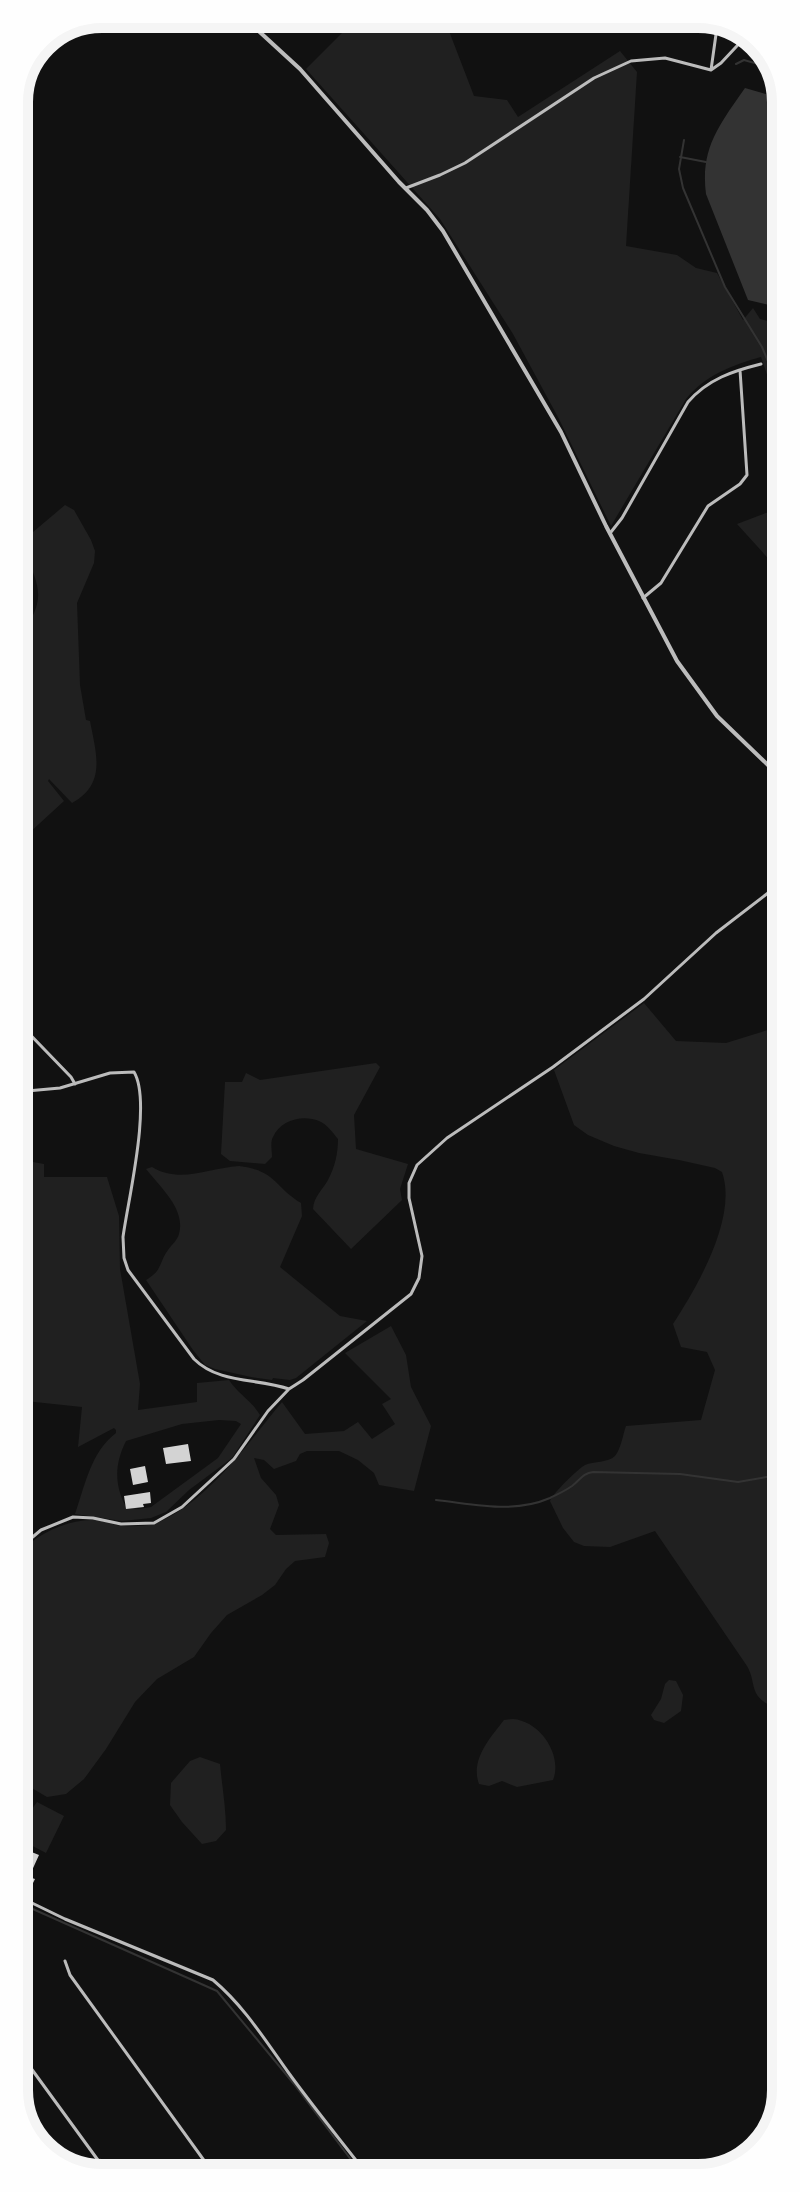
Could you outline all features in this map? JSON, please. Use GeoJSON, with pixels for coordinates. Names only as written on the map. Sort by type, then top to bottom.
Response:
{"type":"FeatureCollection","features":[{"type":"Feature","properties":{"kind":"street"},"geometry":{"type":"LineString","coordinates":[[255,28],[300,69],[427,210],[454,247],[561,432],[677,661],[717,716],[772,769]]}},
{"type":"Feature","properties":{"kind":"street"},"geometry":{"type":"LineString","coordinates":[[711,70],[717,30]]}},
{"type":"Feature","properties":{"kind":"street"},"geometry":{"type":"LineString","coordinates":[[406,188],[465,163],[594,78],[631,61],[665,58],[711,70],[741,42]]}},
{"type":"Feature","properties":{"kind":"street"},"geometry":{"type":"LineString","coordinates":[[610,534],[688,402],[710,381],[761,364]]}},
{"type":"Feature","properties":{"kind":"street"},"geometry":{"type":"LineString","coordinates":[[643,598],[661,583],[708,506],[740,484],[747,475],[740,370]]}},
{"type":"Feature","properties":{"kind":"street"},"geometry":{"type":"LineString","coordinates":[[28,1541],[41,1530],[73,1517],[121,1524],[154,1523],[182,1507],[234,1459],[268,1411],[289,1389],[411,1294],[421,1269],[422,1256],[410,1205],[409,1183],[426,1154],[553,1067],[644,999],[716,933],[768,893],[772,885]]}},
{"type":"Feature","properties":{"kind":"street"},"geometry":{"type":"LineString","coordinates":[[28,1032],[75,1084]]}},
{"type":"Feature","properties":{"kind":"street"},"geometry":{"type":"LineString","coordinates":[[28,1091],[75,1084],[122,1071],[134,1072],[139,1085],[140,1109],[123,1237],[124,1258],[133,1279],[203,1368],[229,1378],[271,1383],[289,1389]]}},
{"type":"Feature","properties":{"kind":"street"},"geometry":{"type":"LineString","coordinates":[[28,1900],[65,1919],[213,1980],[229,1994],[263,2035],[359,2164]]}},
{"type":"Feature","properties":{"kind":"street"},"geometry":{"type":"LineString","coordinates":[[65,1961],[70,1975],[207,2164]]}},
{"type":"Feature","properties":{"kind":"street"},"geometry":{"type":"LineString","coordinates":[[28,2064],[101,2164]]}},
{"type":"Feature","properties":{"kind":"shaded area"},"geometry":{"type":"Polygon","coordinates":[[[347,28],[456,28],[449,31],[474,96],[507,100],[518,117],[620,51],[637,72],[626,246],[677,255],[696,268],[717,273],[743,320],[753,308],[760,319],[772,322],[772,389],[761,357],[730,367],[702,383],[686,399],[611,526],[513,334],[440,219],[306,69],[347,28]]]}},
{"type":"Feature","properties":{"kind":"shaded area"},"geometry":{"type":"Polygon","coordinates":[[[745,88],[771,96],[772,299],[769,305],[748,300],[706,194],[706,163],[720,125],[745,88]]]}},
{"type":"Feature","properties":{"kind":"shaded area"},"geometry":{"type":"Polygon","coordinates":[[[65,505],[74,510],[95,551],[94,563],[77,603],[80,685],[86,720],[90,721],[95,745],[96,767],[90,787],[72,803],[49,779],[64,801],[28,834],[28,624],[38,594],[28,561],[28,536],[65,505]]]}},
{"type":"Feature","properties":{"kind":"shaded area"},"geometry":{"type":"Polygon","coordinates":[[[772,511],[772,563],[737,524],[772,511]]]}},
{"type":"Feature","properties":{"kind":"shaded area"},"geometry":{"type":"Polygon","coordinates":[[[644,1003],[676,1041],[726,1043],[772,1029],[772,1706],[758,1697],[747,1666],[655,1531],[610,1547],[584,1546],[574,1542],[563,1528],[550,1501],[585,1465],[615,1456],[626,1426],[701,1420],[715,1370],[707,1352],[681,1347],[673,1324],[712,1251],[720,1230],[725,1190],[722,1172],[715,1168],[639,1153],[588,1135],[574,1125],[554,1070],[644,1003]]]}},
{"type":"Feature","properties":{"kind":"shaded area"},"geometry":{"type":"Polygon","coordinates":[[[376,1063],[380,1067],[354,1115],[356,1149],[408,1164],[400,1189],[402,1200],[351,1249],[313,1209],[333,1170],[338,1139],[322,1122],[293,1120],[276,1131],[272,1141],[272,1157],[265,1164],[230,1161],[221,1154],[225,1082],[242,1082],[246,1073],[260,1080],[376,1063]]]}},
{"type":"Feature","properties":{"kind":"shaded area"},"geometry":{"type":"Polygon","coordinates":[[[28,1161],[44,1164],[44,1177],[107,1177],[119,1216],[120,1269],[140,1384],[138,1410],[197,1402],[197,1383],[229,1380],[260,1415],[232,1458],[189,1490],[166,1512],[151,1518],[122,1521],[75,1514],[95,1459],[116,1433],[114,1428],[78,1447],[82,1407],[28,1401],[28,1161]],[[219,1420],[182,1424],[126,1441],[117,1473],[125,1505],[138,1509],[151,1507],[218,1458],[241,1424],[219,1420]]]}},
{"type":"Feature","properties":{"kind":"shaded area"},"geometry":{"type":"Polygon","coordinates":[[[239,1166],[268,1176],[301,1203],[302,1216],[280,1267],[340,1316],[367,1321],[290,1380],[251,1377],[205,1365],[146,1280],[158,1270],[178,1236],[180,1225],[175,1207],[146,1169],[152,1167],[184,1175],[239,1166]]]}},
{"type":"Feature","properties":{"kind":"shaded area"},"geometry":{"type":"Polygon","coordinates":[[[391,1326],[406,1355],[411,1387],[431,1426],[414,1491],[379,1485],[374,1473],[358,1460],[339,1451],[307,1451],[300,1454],[296,1461],[274,1469],[264,1460],[254,1458],[261,1478],[276,1495],[279,1505],[270,1529],[276,1535],[326,1534],[329,1543],[325,1557],[295,1561],[275,1585],[227,1615],[194,1657],[157,1679],[135,1702],[84,1779],[66,1794],[47,1797],[28,1787],[28,1546],[49,1531],[70,1523],[94,1520],[121,1526],[143,1526],[177,1512],[211,1485],[282,1402],[305,1434],[344,1431],[358,1422],[372,1439],[395,1424],[382,1404],[391,1399],[345,1353],[391,1326]]]}},
{"type":"Feature","properties":{"kind":"shaded area"},"geometry":{"type":"Polygon","coordinates":[[[669,1680],[676,1681],[683,1695],[681,1711],[664,1723],[654,1720],[651,1715],[669,1680]]]}},
{"type":"Feature","properties":{"kind":"shaded area"},"geometry":{"type":"Polygon","coordinates":[[[513,1719],[532,1726],[547,1741],[555,1760],[553,1780],[517,1787],[502,1781],[489,1786],[479,1784],[477,1766],[483,1750],[504,1720],[513,1719]]]}},
{"type":"Feature","properties":{"kind":"shaded area"},"geometry":{"type":"Polygon","coordinates":[[[200,1757],[220,1764],[226,1822],[226,1830],[216,1841],[202,1844],[170,1805],[171,1783],[190,1761],[200,1757]]]}},
{"type":"Feature","properties":{"kind":"shaded area"},"geometry":{"type":"Polygon","coordinates":[[[37,1802],[64,1816],[46,1853],[28,1844],[28,1815],[37,1802]]]}},
{"type":"Feature","properties":{"kind":"building"},"geometry":{"type":"Polygon","coordinates":[[[188,1444],[191,1461],[166,1464],[163,1448],[188,1444]]]}},
{"type":"Feature","properties":{"kind":"building"},"geometry":{"type":"Polygon","coordinates":[[[145,1466],[148,1482],[133,1485],[130,1469],[145,1466]]]}},
{"type":"Feature","properties":{"kind":"building"},"geometry":{"type":"Polygon","coordinates":[[[150,1492],[151,1503],[126,1509],[124,1496],[150,1492]]]}},
{"type":"Feature","properties":{"kind":"building"},"geometry":{"type":"Polygon","coordinates":[[[29,1851],[39,1855],[29,1877],[35,1879],[33,1883],[28,1880],[29,1851]]]}},
{"type":"Feature","properties":{"kind":"waterway"},"geometry":{"type":"LineString","coordinates":[[736,64],[744,60],[761,65]]}},
{"type":"Feature","properties":{"kind":"waterway"},"geometry":{"type":"LineString","coordinates":[[684,140],[679,169],[683,188],[725,287],[762,347],[772,371]]}},
{"type":"Feature","properties":{"kind":"waterway"},"geometry":{"type":"LineString","coordinates":[[680,157],[706,162]]}},
{"type":"Feature","properties":{"kind":"waterway"},"geometry":{"type":"LineString","coordinates":[[436,1500],[522,1506],[550,1498],[593,1472],[680,1474],[738,1482],[772,1476]]}},
{"type":"Feature","properties":{"kind":"waterway"},"geometry":{"type":"LineString","coordinates":[[28,1907],[217,1991],[294,2084],[354,2164]]}}]}
